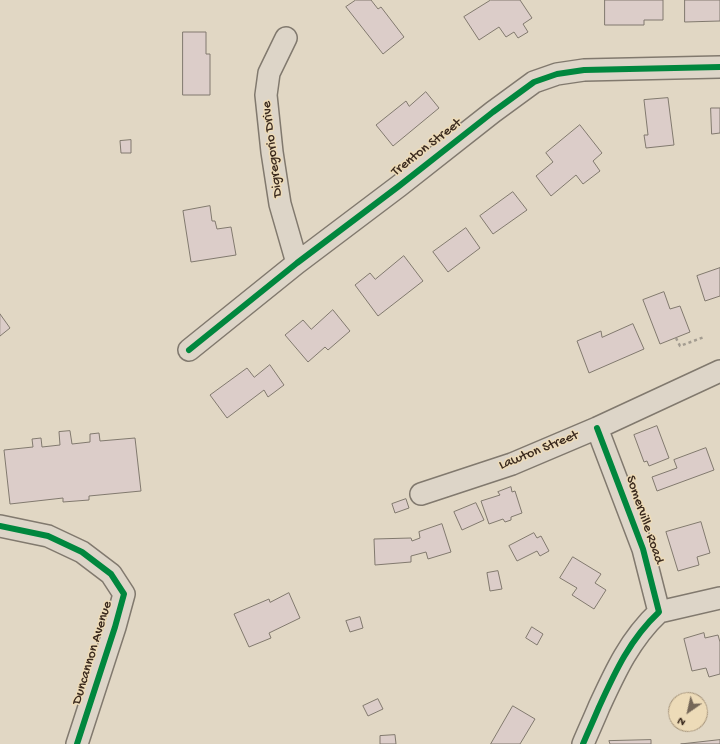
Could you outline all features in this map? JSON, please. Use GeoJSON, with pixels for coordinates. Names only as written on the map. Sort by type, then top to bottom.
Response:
{"type":"FeatureCollection","features":[{"type":"Feature","properties":{"kind":"street","name":"Digregorio Drive"},"geometry":{"type":"LineString","coordinates":[[286,38],[268,73],[266,95],[272,152],[280,204],[297,263]]}},
{"type":"Feature","properties":{"kind":"street","name":"Trenton Street"},"geometry":{"type":"LineString","coordinates":[[189,350],[297,263],[534,82],[557,74],[584,70],[720,67]]}},
{"type":"Feature","properties":{"kind":"street","name":"Lawton Street"},"geometry":{"type":"LineString","coordinates":[[421,494],[512,464],[597,428],[720,371]]}},
{"type":"Feature","properties":{"kind":"street","name":"Somerville Road"},"geometry":{"type":"LineString","coordinates":[[597,428],[643,549],[659,612]]}},
{"type":"Feature","properties":{"kind":"street","name":"Duncannon Avenue"},"geometry":{"type":"LineString","coordinates":[[0,526],[48,536],[82,552],[111,574],[124,594],[115,627],[77,744]]}},
{"type":"Feature","properties":{"kind":"street"},"geometry":{"type":"LineString","coordinates":[[583,744],[622,661],[646,624],[659,612],[720,598]]}},
{"type":"Feature","properties":{"kind":"path"},"geometry":{"type":"LineString","coordinates":[[676,338],[680,346],[704,337]]}},
{"type":"Feature","properties":{"kind":"building"},"geometry":{"type":"Polygon","coordinates":[[[356,0],[371,0],[378,9],[381,7],[404,37],[383,54],[346,7],[356,0]]]}},
{"type":"Feature","properties":{"kind":"building"},"geometry":{"type":"Polygon","coordinates":[[[491,0],[520,0],[532,18],[523,24],[528,32],[518,38],[514,32],[506,37],[499,27],[479,40],[464,17],[491,0]]]}},
{"type":"Feature","properties":{"kind":"building"},"geometry":{"type":"Polygon","coordinates":[[[605,0],[663,0],[663,20],[644,20],[644,25],[605,25],[605,0]]]}},
{"type":"Feature","properties":{"kind":"building"},"geometry":{"type":"Polygon","coordinates":[[[685,0],[720,0],[720,21],[685,22],[685,0]]]}},
{"type":"Feature","properties":{"kind":"building"},"geometry":{"type":"Polygon","coordinates":[[[183,32],[206,32],[206,54],[210,54],[210,95],[183,95],[183,32]]]}},
{"type":"Feature","properties":{"kind":"building"},"geometry":{"type":"Polygon","coordinates":[[[426,92],[439,108],[393,146],[376,125],[406,101],[409,106],[426,92]]]}},
{"type":"Feature","properties":{"kind":"building"},"geometry":{"type":"Polygon","coordinates":[[[668,98],[674,145],[646,148],[644,135],[648,135],[644,100],[668,98]]]}},
{"type":"Feature","properties":{"kind":"building"},"geometry":{"type":"Polygon","coordinates":[[[711,108],[720,108],[720,133],[712,134],[711,108]]]}},
{"type":"Feature","properties":{"kind":"building"},"geometry":{"type":"Polygon","coordinates":[[[580,125],[602,153],[593,161],[600,171],[583,184],[576,175],[551,196],[536,176],[553,162],[546,153],[580,125]]]}},
{"type":"Feature","properties":{"kind":"building"},"geometry":{"type":"Polygon","coordinates":[[[131,140],[131,153],[121,153],[120,141],[131,140]]]}},
{"type":"Feature","properties":{"kind":"building"},"geometry":{"type":"Polygon","coordinates":[[[513,192],[527,210],[493,234],[480,216],[513,192]]]}},
{"type":"Feature","properties":{"kind":"building"},"geometry":{"type":"Polygon","coordinates":[[[210,206],[212,221],[215,221],[217,229],[231,227],[236,255],[191,262],[183,211],[210,206]]]}},
{"type":"Feature","properties":{"kind":"building"},"geometry":{"type":"Polygon","coordinates":[[[466,228],[480,248],[448,272],[433,252],[466,228]]]}},
{"type":"Feature","properties":{"kind":"building"},"geometry":{"type":"Polygon","coordinates":[[[404,256],[423,281],[378,316],[355,285],[370,273],[375,279],[404,256]]]}},
{"type":"Feature","properties":{"kind":"building"},"geometry":{"type":"Polygon","coordinates":[[[720,268],[720,296],[705,301],[697,276],[720,268]]]}},
{"type":"Feature","properties":{"kind":"building"},"geometry":{"type":"Polygon","coordinates":[[[664,292],[670,309],[680,306],[690,332],[660,344],[643,300],[664,292]]]}},
{"type":"Feature","properties":{"kind":"building"},"geometry":{"type":"Polygon","coordinates":[[[333,310],[350,331],[328,350],[325,347],[308,362],[285,335],[303,320],[311,329],[333,310]]]}},
{"type":"Feature","properties":{"kind":"building"},"geometry":{"type":"Polygon","coordinates":[[[0,314],[10,328],[0,336],[0,314]]]}},
{"type":"Feature","properties":{"kind":"building"},"geometry":{"type":"Polygon","coordinates":[[[633,324],[644,349],[589,373],[577,341],[601,331],[602,337],[633,324]]]}},
{"type":"Feature","properties":{"kind":"building"},"geometry":{"type":"Polygon","coordinates":[[[270,365],[284,385],[268,397],[264,390],[227,418],[210,395],[247,368],[254,377],[270,365]]]}},
{"type":"Feature","properties":{"kind":"building"},"geometry":{"type":"Polygon","coordinates":[[[657,426],[669,458],[649,466],[647,461],[644,462],[634,435],[657,426]]]}},
{"type":"Feature","properties":{"kind":"building"},"geometry":{"type":"Polygon","coordinates":[[[70,431],[72,444],[90,442],[90,434],[99,433],[100,441],[135,438],[141,491],[89,496],[89,500],[63,502],[63,498],[10,504],[4,450],[33,447],[32,439],[41,438],[42,447],[60,445],[59,432],[70,431]]]}},
{"type":"Feature","properties":{"kind":"building"},"geometry":{"type":"Polygon","coordinates":[[[706,448],[714,470],[657,491],[652,477],[677,468],[674,460],[706,448]]]}},
{"type":"Feature","properties":{"kind":"building"},"geometry":{"type":"Polygon","coordinates":[[[511,487],[512,492],[515,491],[522,513],[511,517],[511,520],[505,522],[503,519],[489,524],[481,501],[500,495],[498,492],[511,487]]]}},
{"type":"Feature","properties":{"kind":"building"},"geometry":{"type":"Polygon","coordinates":[[[406,499],[409,508],[395,513],[392,504],[406,499]]]}},
{"type":"Feature","properties":{"kind":"building"},"geometry":{"type":"Polygon","coordinates":[[[476,503],[484,520],[462,530],[454,512],[476,503]]]}},
{"type":"Feature","properties":{"kind":"building"},"geometry":{"type":"Polygon","coordinates":[[[701,522],[710,553],[697,557],[699,565],[678,571],[666,532],[701,522]]]}},
{"type":"Feature","properties":{"kind":"building"},"geometry":{"type":"Polygon","coordinates":[[[442,524],[451,552],[428,559],[426,552],[411,556],[411,562],[375,565],[374,539],[411,538],[412,541],[420,538],[419,532],[442,524]]]}},
{"type":"Feature","properties":{"kind":"building"},"geometry":{"type":"Polygon","coordinates":[[[534,533],[537,538],[541,536],[549,551],[540,556],[537,551],[517,561],[509,546],[534,533]]]}},
{"type":"Feature","properties":{"kind":"building"},"geometry":{"type":"Polygon","coordinates":[[[573,557],[601,574],[595,583],[606,590],[594,609],[572,595],[577,588],[560,578],[573,557]]]}},
{"type":"Feature","properties":{"kind":"building"},"geometry":{"type":"Polygon","coordinates":[[[498,571],[502,589],[490,591],[487,573],[498,571]]]}},
{"type":"Feature","properties":{"kind":"building"},"geometry":{"type":"Polygon","coordinates":[[[289,593],[300,618],[269,633],[271,638],[249,647],[234,614],[269,599],[270,602],[289,593]]]}},
{"type":"Feature","properties":{"kind":"building"},"geometry":{"type":"Polygon","coordinates":[[[360,617],[363,628],[350,632],[346,621],[360,617]]]}},
{"type":"Feature","properties":{"kind":"building"},"geometry":{"type":"Polygon","coordinates":[[[532,627],[543,634],[537,645],[526,638],[532,627]]]}},
{"type":"Feature","properties":{"kind":"building"},"geometry":{"type":"Polygon","coordinates":[[[704,633],[705,638],[718,635],[720,642],[720,674],[709,677],[706,668],[692,671],[684,639],[704,633]]]}},
{"type":"Feature","properties":{"kind":"building"},"geometry":{"type":"Polygon","coordinates":[[[378,699],[383,709],[368,716],[363,706],[378,699]]]}},
{"type":"Feature","properties":{"kind":"building"},"geometry":{"type":"Polygon","coordinates":[[[513,706],[535,719],[520,744],[491,744],[513,706]]]}},
{"type":"Feature","properties":{"kind":"building"},"geometry":{"type":"Polygon","coordinates":[[[395,735],[396,744],[380,744],[380,736],[395,735]]]}},
{"type":"Feature","properties":{"kind":"building"},"geometry":{"type":"Polygon","coordinates":[[[651,740],[651,744],[610,744],[609,741],[651,740]]]}},
{"type":"Feature","properties":{"kind":"building"},"geometry":{"type":"Polygon","coordinates":[[[720,740],[720,744],[681,744],[720,740]]]}},
{"type":"Feature","properties":{"kind":"cycle path"},"geometry":{"type":"LineString","coordinates":[[189,350],[297,263],[534,82],[557,74],[584,70],[720,67]]}},
{"type":"Feature","properties":{"kind":"cycle path"},"geometry":{"type":"LineString","coordinates":[[583,744],[624,656],[640,633],[659,612],[643,549],[597,428]]}},
{"type":"Feature","properties":{"kind":"cycle path"},"geometry":{"type":"LineString","coordinates":[[0,526],[48,536],[82,552],[111,574],[124,594],[115,627],[77,744]]}}]}
